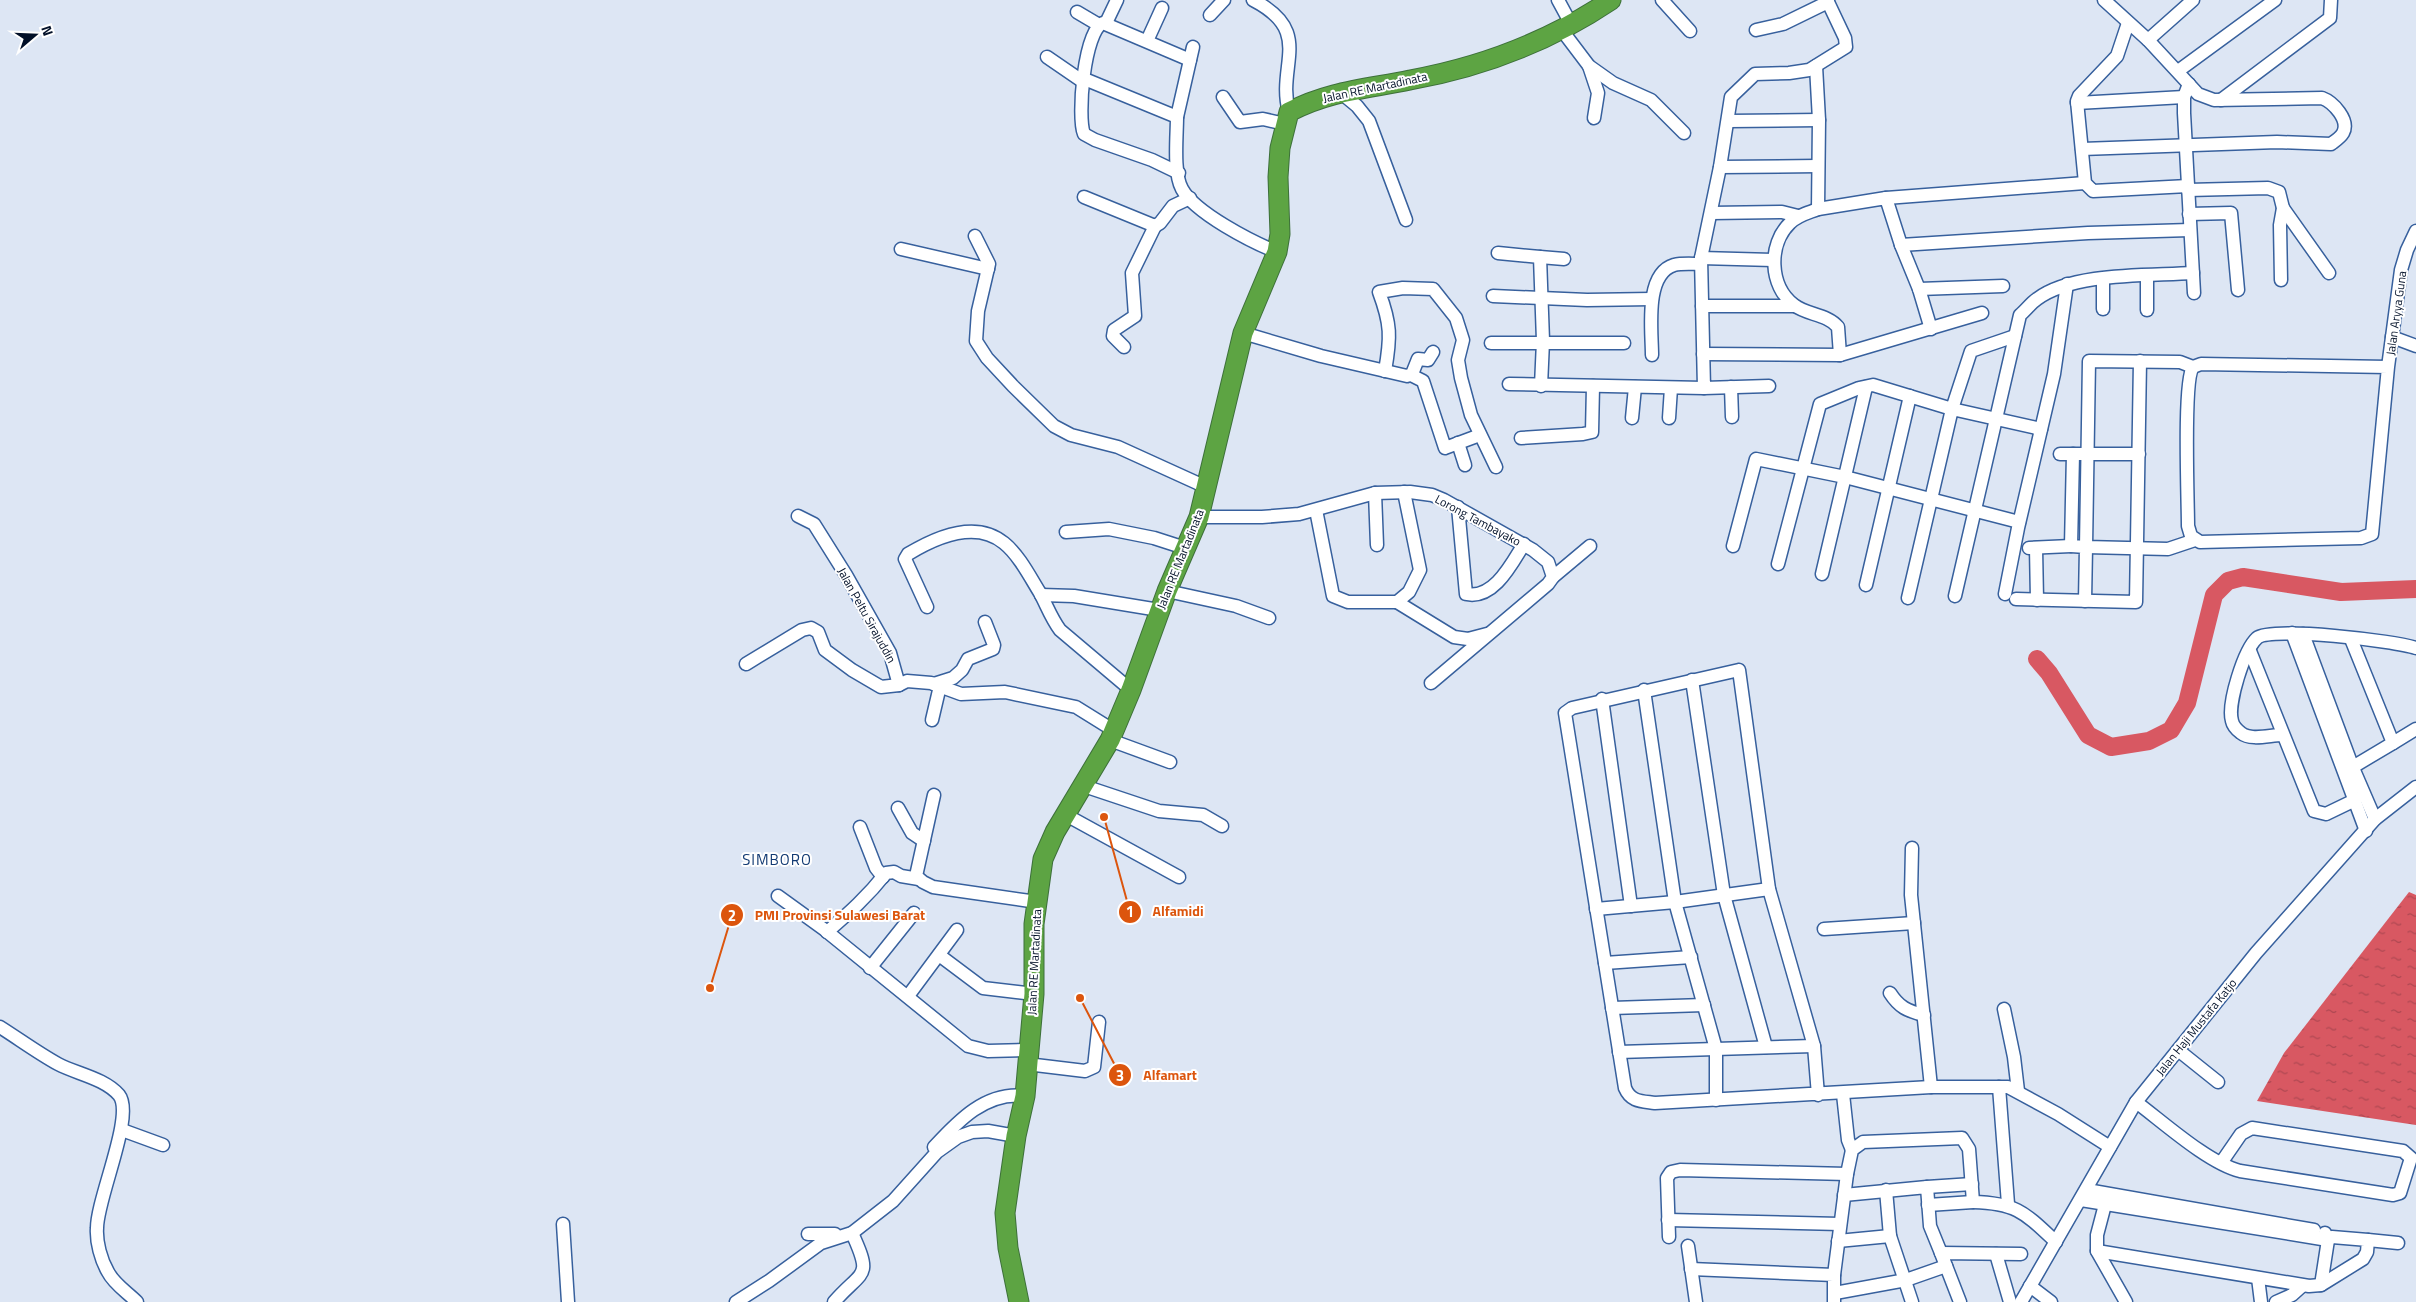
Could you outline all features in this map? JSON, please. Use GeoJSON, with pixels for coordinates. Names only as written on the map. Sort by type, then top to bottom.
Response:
{"type":"FeatureCollection","features":[{"type":"Feature","properties":{"kind":"highway","name":"Jalan RE Martadinata"},"geometry":{"type":"LineString","coordinates":[[1019,1302],[1008,1248],[1006,1213],[1016,1136],[1025,1096],[1034,994],[1034,924],[1043,859],[1112,735],[1131,690],[1159,610],[1199,517],[1243,333],[1277,252],[1280,234],[1278,177],[1280,148],[1287,118],[1321,97],[1343,91],[1366,89],[1417,79],[1506,55],[1566,26],[1611,0]]}},
{"type":"Feature","properties":{"kind":"street"},"geometry":{"type":"LineString","coordinates":[[1117,0],[1103,24],[1093,34],[1082,80],[1084,134],[1095,140],[1152,160],[1179,173]]}},
{"type":"Feature","properties":{"kind":"street"},"geometry":{"type":"LineString","coordinates":[[1210,15],[1224,0]]}},
{"type":"Feature","properties":{"kind":"street"},"geometry":{"type":"LineString","coordinates":[[1223,98],[1240,122],[1287,118],[1291,46],[1289,36],[1275,16],[1253,0]]}},
{"type":"Feature","properties":{"kind":"street"},"geometry":{"type":"LineString","coordinates":[[1558,0],[1566,26],[1589,66],[1598,93],[1594,118]]}},
{"type":"Feature","properties":{"kind":"street"},"geometry":{"type":"LineString","coordinates":[[1662,0],[1690,31]]}},
{"type":"Feature","properties":{"kind":"street"},"geometry":{"type":"LineString","coordinates":[[2082,150],[2286,142],[2331,144],[2343,132],[2343,123],[2333,104],[2322,98],[2221,100],[2209,99],[2198,94],[2178,70],[2148,40],[2104,0]]}},
{"type":"Feature","properties":{"kind":"street"},"geometry":{"type":"LineString","coordinates":[[2148,40],[2193,0]]}},
{"type":"Feature","properties":{"kind":"street"},"geometry":{"type":"LineString","coordinates":[[2178,70],[2275,0]]}},
{"type":"Feature","properties":{"kind":"street"},"geometry":{"type":"LineString","coordinates":[[2221,100],[2330,18],[2331,0]]}},
{"type":"Feature","properties":{"kind":"street"},"geometry":{"type":"LineString","coordinates":[[1704,388],[1701,261],[1729,121],[1731,97],[1755,74],[1795,72],[1816,66],[1846,47],[1847,43],[1827,1],[1783,24],[1756,30]]}},
{"type":"Feature","properties":{"kind":"street"},"geometry":{"type":"LineString","coordinates":[[1146,41],[1162,8]]}},
{"type":"Feature","properties":{"kind":"street"},"geometry":{"type":"LineString","coordinates":[[1077,12],[1146,41],[1191,54],[1177,117],[1179,173],[1182,190],[1220,224],[1277,252]]}},
{"type":"Feature","properties":{"kind":"street"},"geometry":{"type":"LineString","coordinates":[[2128,23],[2117,56],[2079,96],[2077,103],[2085,183],[2093,191],[2188,188],[2274,189],[2281,197],[2283,208],[2280,225],[2281,280]]}},
{"type":"Feature","properties":{"kind":"street"},"geometry":{"type":"LineString","coordinates":[[1047,57],[1082,80],[1177,117]]}},
{"type":"Feature","properties":{"kind":"street"},"geometry":{"type":"LineString","coordinates":[[1589,66],[1613,83],[1651,100],[1684,133]]}},
{"type":"Feature","properties":{"kind":"street"},"geometry":{"type":"LineString","coordinates":[[1816,66],[1819,120],[1818,209]]}},
{"type":"Feature","properties":{"kind":"street"},"geometry":{"type":"LineString","coordinates":[[2189,84],[2184,97],[2194,293]]}},
{"type":"Feature","properties":{"kind":"street"},"geometry":{"type":"LineString","coordinates":[[1343,91],[1358,106],[1369,121],[1406,220]]}},
{"type":"Feature","properties":{"kind":"street"},"geometry":{"type":"LineString","coordinates":[[2077,103],[2184,97]]}},
{"type":"Feature","properties":{"kind":"street"},"geometry":{"type":"LineString","coordinates":[[1729,121],[1819,120]]}},
{"type":"Feature","properties":{"kind":"street"},"geometry":{"type":"LineString","coordinates":[[1720,167],[1818,166]]}},
{"type":"Feature","properties":{"kind":"street"},"geometry":{"type":"LineString","coordinates":[[1840,355],[1840,330],[1836,324],[1795,306],[1787,298],[1778,280],[1773,260],[1787,226],[1798,216],[1818,209],[1886,198],[2085,183]]}},
{"type":"Feature","properties":{"kind":"street"},"geometry":{"type":"LineString","coordinates":[[1084,197],[1155,226]]}},
{"type":"Feature","properties":{"kind":"street"},"geometry":{"type":"LineString","coordinates":[[1124,347],[1113,336],[1114,330],[1135,316],[1132,273],[1155,226],[1160,223],[1173,206],[1190,198]]}},
{"type":"Feature","properties":{"kind":"street"},"geometry":{"type":"LineString","coordinates":[[1886,198],[1932,330]]}},
{"type":"Feature","properties":{"kind":"street"},"geometry":{"type":"LineString","coordinates":[[2283,208],[2329,272]]}},
{"type":"Feature","properties":{"kind":"street"},"geometry":{"type":"LineString","coordinates":[[1711,213],[1782,212],[1798,216]]}},
{"type":"Feature","properties":{"kind":"street"},"geometry":{"type":"LineString","coordinates":[[2189,214],[2231,213],[2238,290]]}},
{"type":"Feature","properties":{"kind":"street"},"geometry":{"type":"LineString","coordinates":[[1901,245],[2088,233],[2190,230]]}},
{"type":"Feature","properties":{"kind":"street","name":"Jalan Aryya Guna"},"geometry":{"type":"LineString","coordinates":[[2195,540],[2200,542],[2361,538],[2372,534],[2388,368],[2401,270],[2406,250],[2416,231]]}},
{"type":"Feature","properties":{"kind":"street"},"geometry":{"type":"LineString","coordinates":[[975,236],[989,264],[978,311],[976,341],[987,358],[1054,426],[1071,435],[1118,447],[1206,487]]}},
{"type":"Feature","properties":{"kind":"street"},"geometry":{"type":"LineString","coordinates":[[901,249],[988,269]]}},
{"type":"Feature","properties":{"kind":"street"},"geometry":{"type":"LineString","coordinates":[[1498,253],[1564,258]]}},
{"type":"Feature","properties":{"kind":"street"},"geometry":{"type":"LineString","coordinates":[[1540,257],[1543,342],[1541,386]]}},
{"type":"Feature","properties":{"kind":"street"},"geometry":{"type":"LineString","coordinates":[[1652,354],[1652,299],[1657,279],[1668,268],[1701,261],[1773,260]]}},
{"type":"Feature","properties":{"kind":"street"},"geometry":{"type":"LineString","coordinates":[[1955,596],[2020,315],[2037,299],[2067,284],[2103,279],[2192,273]]}},
{"type":"Feature","properties":{"kind":"street"},"geometry":{"type":"LineString","coordinates":[[2147,276],[2147,310]]}},
{"type":"Feature","properties":{"kind":"street"},"geometry":{"type":"LineString","coordinates":[[2103,279],[2103,309]]}},
{"type":"Feature","properties":{"kind":"street"},"geometry":{"type":"LineString","coordinates":[[2067,284],[2054,374],[2019,522],[2010,597],[2037,600],[2136,602],[2140,361]]}},
{"type":"Feature","properties":{"kind":"street"},"geometry":{"type":"LineString","coordinates":[[1919,289],[2003,286]]}},
{"type":"Feature","properties":{"kind":"street"},"geometry":{"type":"LineString","coordinates":[[1385,371],[1391,340],[1387,314],[1379,292],[1403,288],[1433,289],[1456,318],[1463,340],[1458,360],[1461,378],[1480,435],[1496,466]]}},
{"type":"Feature","properties":{"kind":"street"},"geometry":{"type":"LineString","coordinates":[[1493,296],[1652,299]]}},
{"type":"Feature","properties":{"kind":"street"},"geometry":{"type":"LineString","coordinates":[[1702,306],[1795,306]]}},
{"type":"Feature","properties":{"kind":"street"},"geometry":{"type":"LineString","coordinates":[[1704,354],[1840,355],[1932,330],[1982,313]]}},
{"type":"Feature","properties":{"kind":"street"},"geometry":{"type":"LineString","coordinates":[[1243,333],[1321,356],[1410,375],[1423,381],[1445,448],[1480,435]]}},
{"type":"Feature","properties":{"kind":"street"},"geometry":{"type":"LineString","coordinates":[[1908,598],[1952,408],[1971,351],[2016,336]]}},
{"type":"Feature","properties":{"kind":"street"},"geometry":{"type":"LineString","coordinates":[[2392,337],[2416,346]]}},
{"type":"Feature","properties":{"kind":"street"},"geometry":{"type":"LineString","coordinates":[[1491,343],[1624,343]]}},
{"type":"Feature","properties":{"kind":"street"},"geometry":{"type":"LineString","coordinates":[[1410,375],[1418,358],[1428,360],[1434,352]]}},
{"type":"Feature","properties":{"kind":"street"},"geometry":{"type":"LineString","coordinates":[[2085,601],[2089,361],[2180,362],[2193,367],[2201,364],[2388,368]]}},
{"type":"Feature","properties":{"kind":"street"},"geometry":{"type":"LineString","coordinates":[[2037,600],[2032,548],[2071,546],[2168,549],[2195,540],[2189,532],[2188,496],[2189,378],[2193,367]]}},
{"type":"Feature","properties":{"kind":"street"},"geometry":{"type":"LineString","coordinates":[[1509,384],[1671,388],[1769,386]]}},
{"type":"Feature","properties":{"kind":"street"},"geometry":{"type":"LineString","coordinates":[[1778,564],[1820,404],[1873,385],[1952,408],[2041,429]]}},
{"type":"Feature","properties":{"kind":"street"},"geometry":{"type":"LineString","coordinates":[[1521,438],[1592,432],[1593,386]]}},
{"type":"Feature","properties":{"kind":"street"},"geometry":{"type":"LineString","coordinates":[[1632,418],[1634,387]]}},
{"type":"Feature","properties":{"kind":"street"},"geometry":{"type":"LineString","coordinates":[[1731,387],[1732,418]]}},
{"type":"Feature","properties":{"kind":"street"},"geometry":{"type":"LineString","coordinates":[[1822,574],[1866,387]]}},
{"type":"Feature","properties":{"kind":"street"},"geometry":{"type":"LineString","coordinates":[[1669,418],[1671,388]]}},
{"type":"Feature","properties":{"kind":"street"},"geometry":{"type":"LineString","coordinates":[[1866,585],[1910,396]]}},
{"type":"Feature","properties":{"kind":"street"},"geometry":{"type":"LineString","coordinates":[[1458,443],[1465,465]]}},
{"type":"Feature","properties":{"kind":"street"},"geometry":{"type":"LineString","coordinates":[[2071,546],[2067,454],[2139,454]]}},
{"type":"Feature","properties":{"kind":"street"},"geometry":{"type":"LineString","coordinates":[[1733,546],[1756,459],[1845,478],[2019,522]]}},
{"type":"Feature","properties":{"kind":"street"},"geometry":{"type":"LineString","coordinates":[[1397,602],[1409,592],[1420,570],[1404,492]]}},
{"type":"Feature","properties":{"kind":"street","name":"Lorong Tambayako"},"geometry":{"type":"LineString","coordinates":[[1199,517],[1262,517],[1316,510],[1376,493],[1404,492],[1432,495],[1458,507],[1524,544],[1548,562],[1553,577]]}},
{"type":"Feature","properties":{"kind":"street"},"geometry":{"type":"LineString","coordinates":[[1376,493],[1377,544]]}},
{"type":"Feature","properties":{"kind":"street"},"geometry":{"type":"LineString","coordinates":[[1458,507],[1466,594],[1478,594],[1492,587],[1506,573],[1524,544]]}},
{"type":"Feature","properties":{"kind":"street"},"geometry":{"type":"LineString","coordinates":[[1316,510],[1333,596],[1348,602],[1397,602],[1454,637],[1468,639],[1488,634]]}},
{"type":"Feature","properties":{"kind":"street","name":"Jalan Peltu Sirajuddin"},"geometry":{"type":"LineString","coordinates":[[798,516],[814,524],[859,597],[890,653],[899,685]]}},
{"type":"Feature","properties":{"kind":"street"},"geometry":{"type":"LineString","coordinates":[[1066,532],[1109,530],[1154,538],[1185,548]]}},
{"type":"Feature","properties":{"kind":"street"},"geometry":{"type":"LineString","coordinates":[[927,607],[905,559],[908,554],[947,535],[971,531],[988,534],[1004,543],[1041,595],[1050,618],[1060,630],[1131,690]]}},
{"type":"Feature","properties":{"kind":"street"},"geometry":{"type":"LineString","coordinates":[[1431,682],[1548,584],[1553,577],[1590,546]]}},
{"type":"Feature","properties":{"kind":"street"},"geometry":{"type":"LineString","coordinates":[[1167,590],[1236,606],[1269,618]]}},
{"type":"Feature","properties":{"kind":"street"},"geometry":{"type":"LineString","coordinates":[[1041,595],[1074,596],[1159,610]]}},
{"type":"Feature","properties":{"kind":"street"},"geometry":{"type":"LineString","coordinates":[[937,685],[953,678],[962,670],[968,658],[993,649],[994,645],[984,622]]}},
{"type":"Feature","properties":{"kind":"street"},"geometry":{"type":"LineString","coordinates":[[746,664],[802,630],[813,628],[818,632],[824,650],[847,667],[881,687],[899,685],[907,681],[937,685],[961,694],[1005,692],[1076,707],[1112,735],[1170,762]]}},
{"type":"Feature","properties":{"kind":"street"},"geometry":{"type":"LineString","coordinates":[[2297,633],[2349,770],[2375,819]]}},
{"type":"Feature","properties":{"kind":"street"},"geometry":{"type":"LineString","coordinates":[[2282,735],[2252,737],[2242,734],[2232,722],[2231,706],[2241,666],[2257,638],[2263,635],[2297,633],[2351,638],[2415,651]]}},
{"type":"Feature","properties":{"kind":"street"},"geometry":{"type":"LineString","coordinates":[[2351,638],[2393,743]]}},
{"type":"Feature","properties":{"kind":"street"},"geometry":{"type":"LineString","coordinates":[[2250,651],[2314,811],[2326,814],[2355,800]]}},
{"type":"Feature","properties":{"kind":"street"},"geometry":{"type":"LineString","coordinates":[[1818,1095],[1814,1046],[1769,889],[1738,670],[1583,703],[1565,713],[1619,1052],[1628,1096],[1636,1100],[1655,1103],[1843,1094],[1931,1087],[2008,1087],[2018,1091],[2110,1148]]}},
{"type":"Feature","properties":{"kind":"street"},"geometry":{"type":"LineString","coordinates":[[1692,680],[1724,895],[1766,1047]]}},
{"type":"Feature","properties":{"kind":"street"},"geometry":{"type":"LineString","coordinates":[[932,720],[937,685]]}},
{"type":"Feature","properties":{"kind":"street"},"geometry":{"type":"LineString","coordinates":[[1644,690],[1675,902],[1716,1049],[1716,1100]]}},
{"type":"Feature","properties":{"kind":"street"},"geometry":{"type":"LineString","coordinates":[[1602,699],[1631,906]]}},
{"type":"Feature","properties":{"kind":"street"},"geometry":{"type":"LineString","coordinates":[[2349,770],[2416,729]]}},
{"type":"Feature","properties":{"kind":"street"},"geometry":{"type":"LineString","coordinates":[[2349,770],[2355,800],[2366,831]]}},
{"type":"Feature","properties":{"kind":"street"},"geometry":{"type":"LineString","coordinates":[[1084,786],[1159,811],[1202,815],[1222,826]]}},
{"type":"Feature","properties":{"kind":"street","name":"Jalan Haji Mustafa Katjo"},"geometry":{"type":"LineString","coordinates":[[2024,1301],[2030,1286],[2136,1102],[2256,953],[2375,819],[2416,787]]}},
{"type":"Feature","properties":{"kind":"street"},"geometry":{"type":"LineString","coordinates":[[919,879],[916,876],[934,795]]}},
{"type":"Feature","properties":{"kind":"street"},"geometry":{"type":"LineString","coordinates":[[898,808],[912,833],[924,841]]}},
{"type":"Feature","properties":{"kind":"street"},"geometry":{"type":"LineString","coordinates":[[1066,815],[1179,877]]}},
{"type":"Feature","properties":{"kind":"street"},"geometry":{"type":"LineString","coordinates":[[860,827],[876,868],[883,878]]}},
{"type":"Feature","properties":{"kind":"street"},"geometry":{"type":"LineString","coordinates":[[1912,848],[1914,923],[1931,1087]]}},
{"type":"Feature","properties":{"kind":"street"},"geometry":{"type":"LineString","coordinates":[[827,932],[855,906],[864,901],[890,872],[919,879],[933,887],[1037,902]]}},
{"type":"Feature","properties":{"kind":"street"},"geometry":{"type":"LineString","coordinates":[[1596,909],[1675,902],[1769,889]]}},
{"type":"Feature","properties":{"kind":"street"},"geometry":{"type":"LineString","coordinates":[[778,896],[827,932],[870,968],[974,1048],[1027,1057],[1085,1071],[1094,1067],[1099,1022]]}},
{"type":"Feature","properties":{"kind":"street"},"geometry":{"type":"LineString","coordinates":[[870,968],[914,913]]}},
{"type":"Feature","properties":{"kind":"street"},"geometry":{"type":"LineString","coordinates":[[1824,929],[1914,923]]}},
{"type":"Feature","properties":{"kind":"street"},"geometry":{"type":"LineString","coordinates":[[908,996],[958,930]]}},
{"type":"Feature","properties":{"kind":"street"},"geometry":{"type":"LineString","coordinates":[[939,955],[983,988],[1034,994]]}},
{"type":"Feature","properties":{"kind":"street"},"geometry":{"type":"LineString","coordinates":[[1605,963],[1690,957]]}},
{"type":"Feature","properties":{"kind":"street"},"geometry":{"type":"LineString","coordinates":[[1890,992],[1897,1004],[1907,1011],[1924,1015]]}},
{"type":"Feature","properties":{"kind":"street"},"geometry":{"type":"LineString","coordinates":[[1612,1008],[1704,1005]]}},
{"type":"Feature","properties":{"kind":"street"},"geometry":{"type":"LineString","coordinates":[[2004,1009],[2014,1057],[2018,1091]]}},
{"type":"Feature","properties":{"kind":"street"},"geometry":{"type":"LineString","coordinates":[[0,1027],[59,1064],[99,1081],[116,1093],[122,1103],[122,1130],[107,1176],[96,1229],[102,1260],[107,1272],[136,1302]]}},
{"type":"Feature","properties":{"kind":"street"},"geometry":{"type":"LineString","coordinates":[[1619,1052],[1814,1046]]}},
{"type":"Feature","properties":{"kind":"street"},"geometry":{"type":"LineString","coordinates":[[2178,1050],[2218,1082]]}},
{"type":"Feature","properties":{"kind":"street"},"geometry":{"type":"LineString","coordinates":[[1999,1087],[2008,1204]]}},
{"type":"Feature","properties":{"kind":"street"},"geometry":{"type":"LineString","coordinates":[[1843,1094],[1848,1140],[1852,1150],[1840,1224],[1834,1275],[1834,1297],[1906,1280],[1946,1266]]}},
{"type":"Feature","properties":{"kind":"street"},"geometry":{"type":"LineString","coordinates":[[823,1239],[852,1233],[891,1198],[933,1156],[976,1108],[1005,1096],[1025,1096]]}},
{"type":"Feature","properties":{"kind":"street"},"geometry":{"type":"LineString","coordinates":[[2136,1102],[2221,1163],[2240,1171],[2393,1195],[2400,1194],[2411,1158],[2403,1151],[2252,1128],[2241,1134],[2221,1163]]}},
{"type":"Feature","properties":{"kind":"street"},"geometry":{"type":"LineString","coordinates":[[122,1130],[164,1145]]}},
{"type":"Feature","properties":{"kind":"street"},"geometry":{"type":"LineString","coordinates":[[948,1138],[972,1132],[995,1131],[1016,1136]]}},
{"type":"Feature","properties":{"kind":"street"},"geometry":{"type":"LineString","coordinates":[[1852,1150],[1862,1142],[1962,1138],[1969,1149],[1973,1202]]}},
{"type":"Feature","properties":{"kind":"street"},"geometry":{"type":"LineString","coordinates":[[1669,1237],[1667,1178],[1668,1174],[1675,1170],[1847,1174]]}},
{"type":"Feature","properties":{"kind":"street"},"geometry":{"type":"LineString","coordinates":[[1844,1195],[1972,1184]]}},
{"type":"Feature","properties":{"kind":"street"},"geometry":{"type":"LineString","coordinates":[[1927,1187],[1930,1226],[1960,1302]]}},
{"type":"Feature","properties":{"kind":"street"},"geometry":{"type":"LineString","coordinates":[[1886,1190],[1890,1236],[1912,1302]]}},
{"type":"Feature","properties":{"kind":"street"},"geometry":{"type":"LineString","coordinates":[[2084,1195],[2328,1236],[2398,1243]]}},
{"type":"Feature","properties":{"kind":"street"},"geometry":{"type":"LineString","coordinates":[[736,1302],[769,1282],[823,1239],[849,1228],[891,1198]]}},
{"type":"Feature","properties":{"kind":"street"},"geometry":{"type":"LineString","coordinates":[[2106,1200],[2097,1235],[2097,1251],[2126,1302]]}},
{"type":"Feature","properties":{"kind":"street"},"geometry":{"type":"LineString","coordinates":[[1928,1205],[1973,1202],[2008,1204],[2033,1221],[2056,1242]]}},
{"type":"Feature","properties":{"kind":"street"},"geometry":{"type":"LineString","coordinates":[[1668,1220],[1840,1224]]}},
{"type":"Feature","properties":{"kind":"street"},"geometry":{"type":"LineString","coordinates":[[563,1224],[568,1302]]}},
{"type":"Feature","properties":{"kind":"street"},"geometry":{"type":"LineString","coordinates":[[834,1302],[861,1276],[864,1267],[864,1258],[852,1233]]}},
{"type":"Feature","properties":{"kind":"street"},"geometry":{"type":"LineString","coordinates":[[1838,1241],[1890,1236]]}},
{"type":"Feature","properties":{"kind":"street"},"geometry":{"type":"LineString","coordinates":[[2321,1284],[2328,1236]]}},
{"type":"Feature","properties":{"kind":"street"},"geometry":{"type":"LineString","coordinates":[[2097,1251],[2302,1286],[2321,1284],[2366,1257],[2368,1240]]}},
{"type":"Feature","properties":{"kind":"street"},"geometry":{"type":"LineString","coordinates":[[1688,1246],[1696,1302]]}},
{"type":"Feature","properties":{"kind":"street"},"geometry":{"type":"LineString","coordinates":[[1940,1253],[2021,1254]]}},
{"type":"Feature","properties":{"kind":"street"},"geometry":{"type":"LineString","coordinates":[[1996,1254],[2010,1302]]}},
{"type":"Feature","properties":{"kind":"street"},"geometry":{"type":"LineString","coordinates":[[1691,1269],[1834,1275]]}},
{"type":"Feature","properties":{"kind":"street"},"geometry":{"type":"LineString","coordinates":[[2258,1278],[2261,1302]]}},
{"type":"Feature","properties":{"kind":"street"},"geometry":{"type":"LineString","coordinates":[[2030,1286],[2051,1302]]}},
{"type":"Feature","properties":{"kind":"street"},"geometry":{"type":"LineString","coordinates":[[2276,1302],[2292,1295],[2302,1286]]}},
{"type":"Feature","properties":{"kind":"water"},"geometry":{"type":"Polygon","coordinates":[[[2409,892],[2416,895],[2416,1125],[2257,1101],[2284,1053],[2409,892]]]}},
{"type":"Feature","properties":{"kind":"waterway"},"geometry":{"type":"LineString","coordinates":[[2037,659],[2049,673],[2088,735],[2111,747],[2149,741],[2171,730],[2187,703],[2214,595],[2228,581],[2243,577],[2341,592],[2416,589]]}},
{"type":"Feature","properties":{"kind":"place","name":"Alfamidi"},"geometry":{"type":"Point","coordinates":[1104,817]}},
{"type":"Feature","properties":{"kind":"place","name":"PMI Provinsi Sulawesi Barat"},"geometry":{"type":"Point","coordinates":[710,988]}},
{"type":"Feature","properties":{"kind":"place","name":"Alfamart"},"geometry":{"type":"Point","coordinates":[1080,998]}},
{"type":"Feature","properties":{"kind":"district","name":"SIMBORO"},"geometry":{"type":"Point","coordinates":[777,859]}}]}
